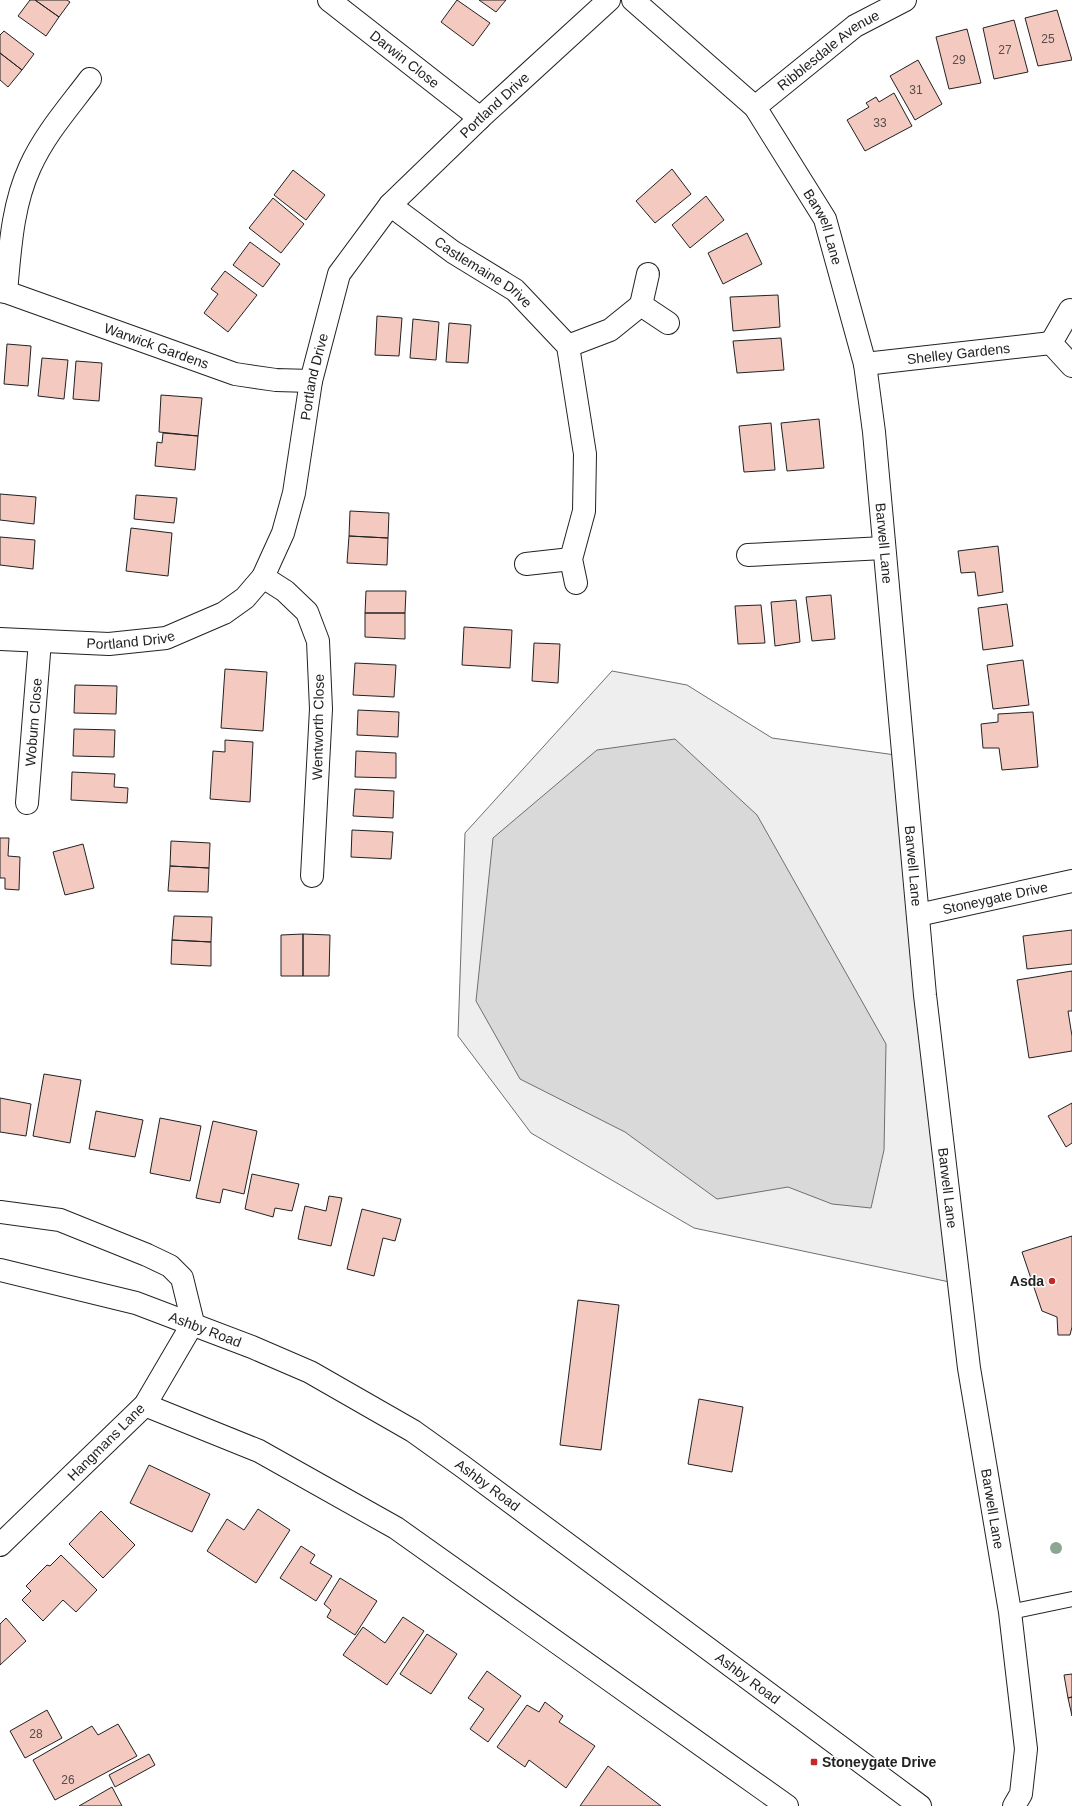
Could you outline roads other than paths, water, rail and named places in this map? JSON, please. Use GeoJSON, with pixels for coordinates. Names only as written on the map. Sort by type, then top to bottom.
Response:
{"type":"FeatureCollection","features":[{"type":"Feature","properties":{"kind":"street","name":"Darwin Close"},"geometry":{"type":"LineString","coordinates":[[329,0],[480,118]]}},
{"type":"Feature","properties":{"kind":"street","name":"Portland Drive"},"geometry":{"type":"LineString","coordinates":[[0,639],[109,644],[166,638],[224,613],[245,598],[263,577],[283,533],[294,493],[311,380],[339,274],[390,205],[480,118],[609,0]]}},
{"type":"Feature","properties":{"kind":"street","name":"Barwell Lane"},"geometry":{"type":"LineString","coordinates":[[633,0],[755,107],[825,219],[865,364],[874,432],[925,995],[969,1368],[1010,1612],[1026,1749],[1021,1794],[1014,1806]]}},
{"type":"Feature","properties":{"kind":"street","name":"Ribblesdale Avenue"},"geometry":{"type":"LineString","coordinates":[[755,107],[855,26],[905,0]]}},
{"type":"Feature","properties":{"kind":"street","name":"Warwick Gardens"},"geometry":{"type":"LineString","coordinates":[[90,79],[47,135],[30,167],[19,197],[3,292],[235,374],[276,380],[311,380]]}},
{"type":"Feature","properties":{"kind":"street","name":"Castlemaine Drive"},"geometry":{"type":"LineString","coordinates":[[390,205],[453,252],[515,290],[568,346]]}},
{"type":"Feature","properties":{"kind":"street"},"geometry":{"type":"LineString","coordinates":[[576,583],[571,559],[584,511],[585,454],[568,346],[610,330],[641,305],[648,274]]}},
{"type":"Feature","properties":{"kind":"street"},"geometry":{"type":"LineString","coordinates":[[641,305],[668,323]]}},
{"type":"Feature","properties":{"kind":"street"},"geometry":{"type":"LineString","coordinates":[[1070,310],[1051,343],[1072,366]]}},
{"type":"Feature","properties":{"kind":"street","name":"Shelley Gardens"},"geometry":{"type":"LineString","coordinates":[[865,364],[1051,343]]}},
{"type":"Feature","properties":{"kind":"street"},"geometry":{"type":"LineString","coordinates":[[748,556],[884,548]]}},
{"type":"Feature","properties":{"kind":"street"},"geometry":{"type":"LineString","coordinates":[[526,564],[571,559]]}},
{"type":"Feature","properties":{"kind":"street","name":"Wentworth Close"},"geometry":{"type":"LineString","coordinates":[[263,577],[285,591],[307,612],[318,641],[321,709],[312,876]]}},
{"type":"Feature","properties":{"kind":"street","name":"Woburn Close"},"geometry":{"type":"LineString","coordinates":[[27,802],[40,641]]}},
{"type":"Feature","properties":{"kind":"street","name":"Stoneygate Drive"},"geometry":{"type":"LineString","coordinates":[[918,915],[1072,881]]}},
{"type":"Feature","properties":{"kind":"street"},"geometry":{"type":"LineString","coordinates":[[0,1212],[60,1220],[146,1254],[170,1266],[182,1278],[193,1323]]}},
{"type":"Feature","properties":{"kind":"street","name":"Ashby Road"},"geometry":{"type":"LineString","coordinates":[[0,1270],[136,1303],[193,1323],[310,1372],[413,1431],[920,1806]]}},
{"type":"Feature","properties":{"kind":"street","name":"Hangmans Lane"},"geometry":{"type":"LineString","coordinates":[[0,1545],[145,1405],[193,1323]]}},
{"type":"Feature","properties":{"kind":"street"},"geometry":{"type":"LineString","coordinates":[[145,1405],[259,1451],[396,1528],[787,1806]]}},
{"type":"Feature","properties":{"kind":"lane"},"geometry":{"type":"LineString","coordinates":[[1010,1612],[1072,1600]]}},
{"type":"Feature","properties":{"kind":"place","name":"Asda"},"geometry":{"type":"Point","coordinates":[1052,1281]}},
{"type":"Feature","properties":{"kind":"place","name":"Stoneygate Drive"},"geometry":{"type":"Point","coordinates":[814,1762]}}]}
